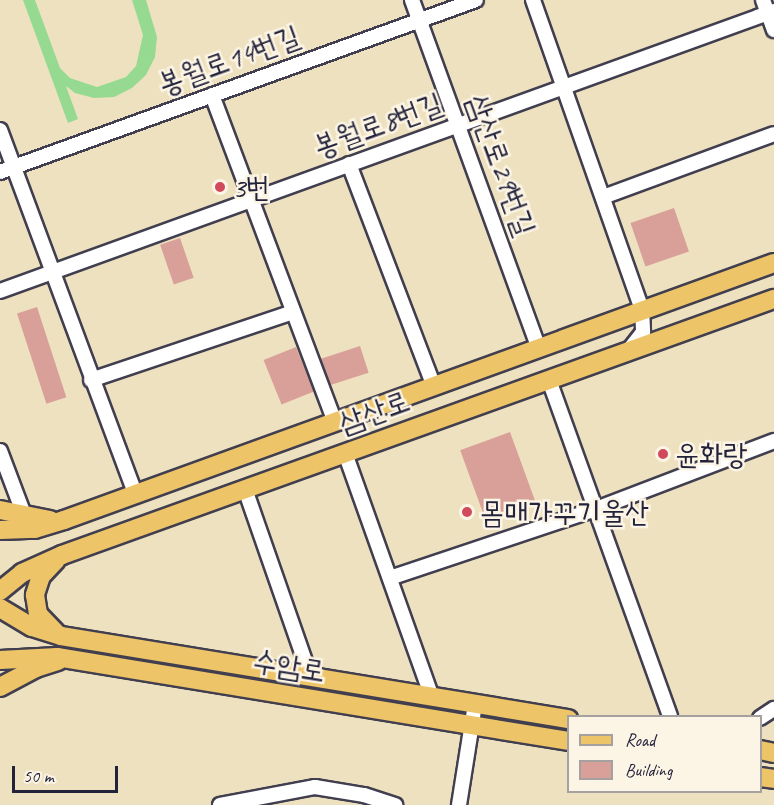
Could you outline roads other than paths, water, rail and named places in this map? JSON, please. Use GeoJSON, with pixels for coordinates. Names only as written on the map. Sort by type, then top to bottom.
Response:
{"type":"FeatureCollection","features":[{"type":"Feature","properties":{"kind":"main road","name":"삼산로"},"geometry":{"type":"LineString","coordinates":[[0,531],[35,529],[64,520],[774,263]]}},
{"type":"Feature","properties":{"kind":"main road","name":"삼산로"},"geometry":{"type":"LineString","coordinates":[[0,591],[22,573],[62,555],[774,299]]}},
{"type":"Feature","properties":{"kind":"main road"},"geometry":{"type":"LineString","coordinates":[[0,510],[25,517],[64,520]]}},
{"type":"Feature","properties":{"kind":"main road"},"geometry":{"type":"LineString","coordinates":[[60,636],[43,622],[35,595],[41,576],[62,555]]}},
{"type":"Feature","properties":{"kind":"main road","name":"수암로"},"geometry":{"type":"LineString","coordinates":[[0,608],[32,627],[60,636],[567,718]]}},
{"type":"Feature","properties":{"kind":"main road","name":"수암로"},"geometry":{"type":"LineString","coordinates":[[0,660],[41,656],[74,659],[567,741]]}},
{"type":"Feature","properties":{"kind":"main road"},"geometry":{"type":"LineString","coordinates":[[0,687],[36,668],[74,659]]}},
{"type":"Feature","properties":{"kind":"street","name":"삼산로29번길"},"geometry":{"type":"LineString","coordinates":[[412,0],[539,349]]}},
{"type":"Feature","properties":{"kind":"street","name":"봉월로14번길"},"geometry":{"type":"LineString","coordinates":[[7,169],[476,0]]}},
{"type":"Feature","properties":{"kind":"street"},"geometry":{"type":"LineString","coordinates":[[532,0],[642,310],[643,332],[627,351]]}},
{"type":"Feature","properties":{"kind":"street"},"geometry":{"type":"LineString","coordinates":[[769,8],[774,30]]}},
{"type":"Feature","properties":{"kind":"street","name":"봉월로8번길"},"geometry":{"type":"LineString","coordinates":[[0,291],[564,87],[769,8]]}},
{"type":"Feature","properties":{"kind":"street"},"geometry":{"type":"LineString","coordinates":[[212,95],[335,423]]}},
{"type":"Feature","properties":{"kind":"street"},"geometry":{"type":"LineString","coordinates":[[0,130],[7,169],[51,272],[136,495]]}},
{"type":"Feature","properties":{"kind":"street"},"geometry":{"type":"LineString","coordinates":[[603,197],[774,134]]}},
{"type":"Feature","properties":{"kind":"street"},"geometry":{"type":"LineString","coordinates":[[349,164],[434,387]]}},
{"type":"Feature","properties":{"kind":"street"},"geometry":{"type":"LineString","coordinates":[[91,380],[293,312]]}},
{"type":"Feature","properties":{"kind":"street"},"geometry":{"type":"LineString","coordinates":[[549,380],[669,715]]}},
{"type":"Feature","properties":{"kind":"street"},"geometry":{"type":"LineString","coordinates":[[390,578],[596,508],[774,441]]}},
{"type":"Feature","properties":{"kind":"street"},"geometry":{"type":"LineString","coordinates":[[0,451],[25,517]]}},
{"type":"Feature","properties":{"kind":"street"},"geometry":{"type":"LineString","coordinates":[[345,453],[432,697]]}},
{"type":"Feature","properties":{"kind":"street","name":"수암로"},"geometry":{"type":"LineString","coordinates":[[245,489],[312,678]]}},
{"type":"Feature","properties":{"kind":"street"},"geometry":{"type":"LineString","coordinates":[[459,805],[475,704]]}},
{"type":"Feature","properties":{"kind":"street"},"geometry":{"type":"LineString","coordinates":[[220,805],[315,787],[364,795],[395,805]]}},
{"type":"Feature","properties":{"kind":"place","name":"3번"},"geometry":{"type":"Point","coordinates":[220,187]}},
{"type":"Feature","properties":{"kind":"place","name":"윤화랑"},"geometry":{"type":"Point","coordinates":[663,454]}},
{"type":"Feature","properties":{"kind":"place","name":"몸매가꾸기울산"},"geometry":{"type":"Point","coordinates":[467,512]}}]}
